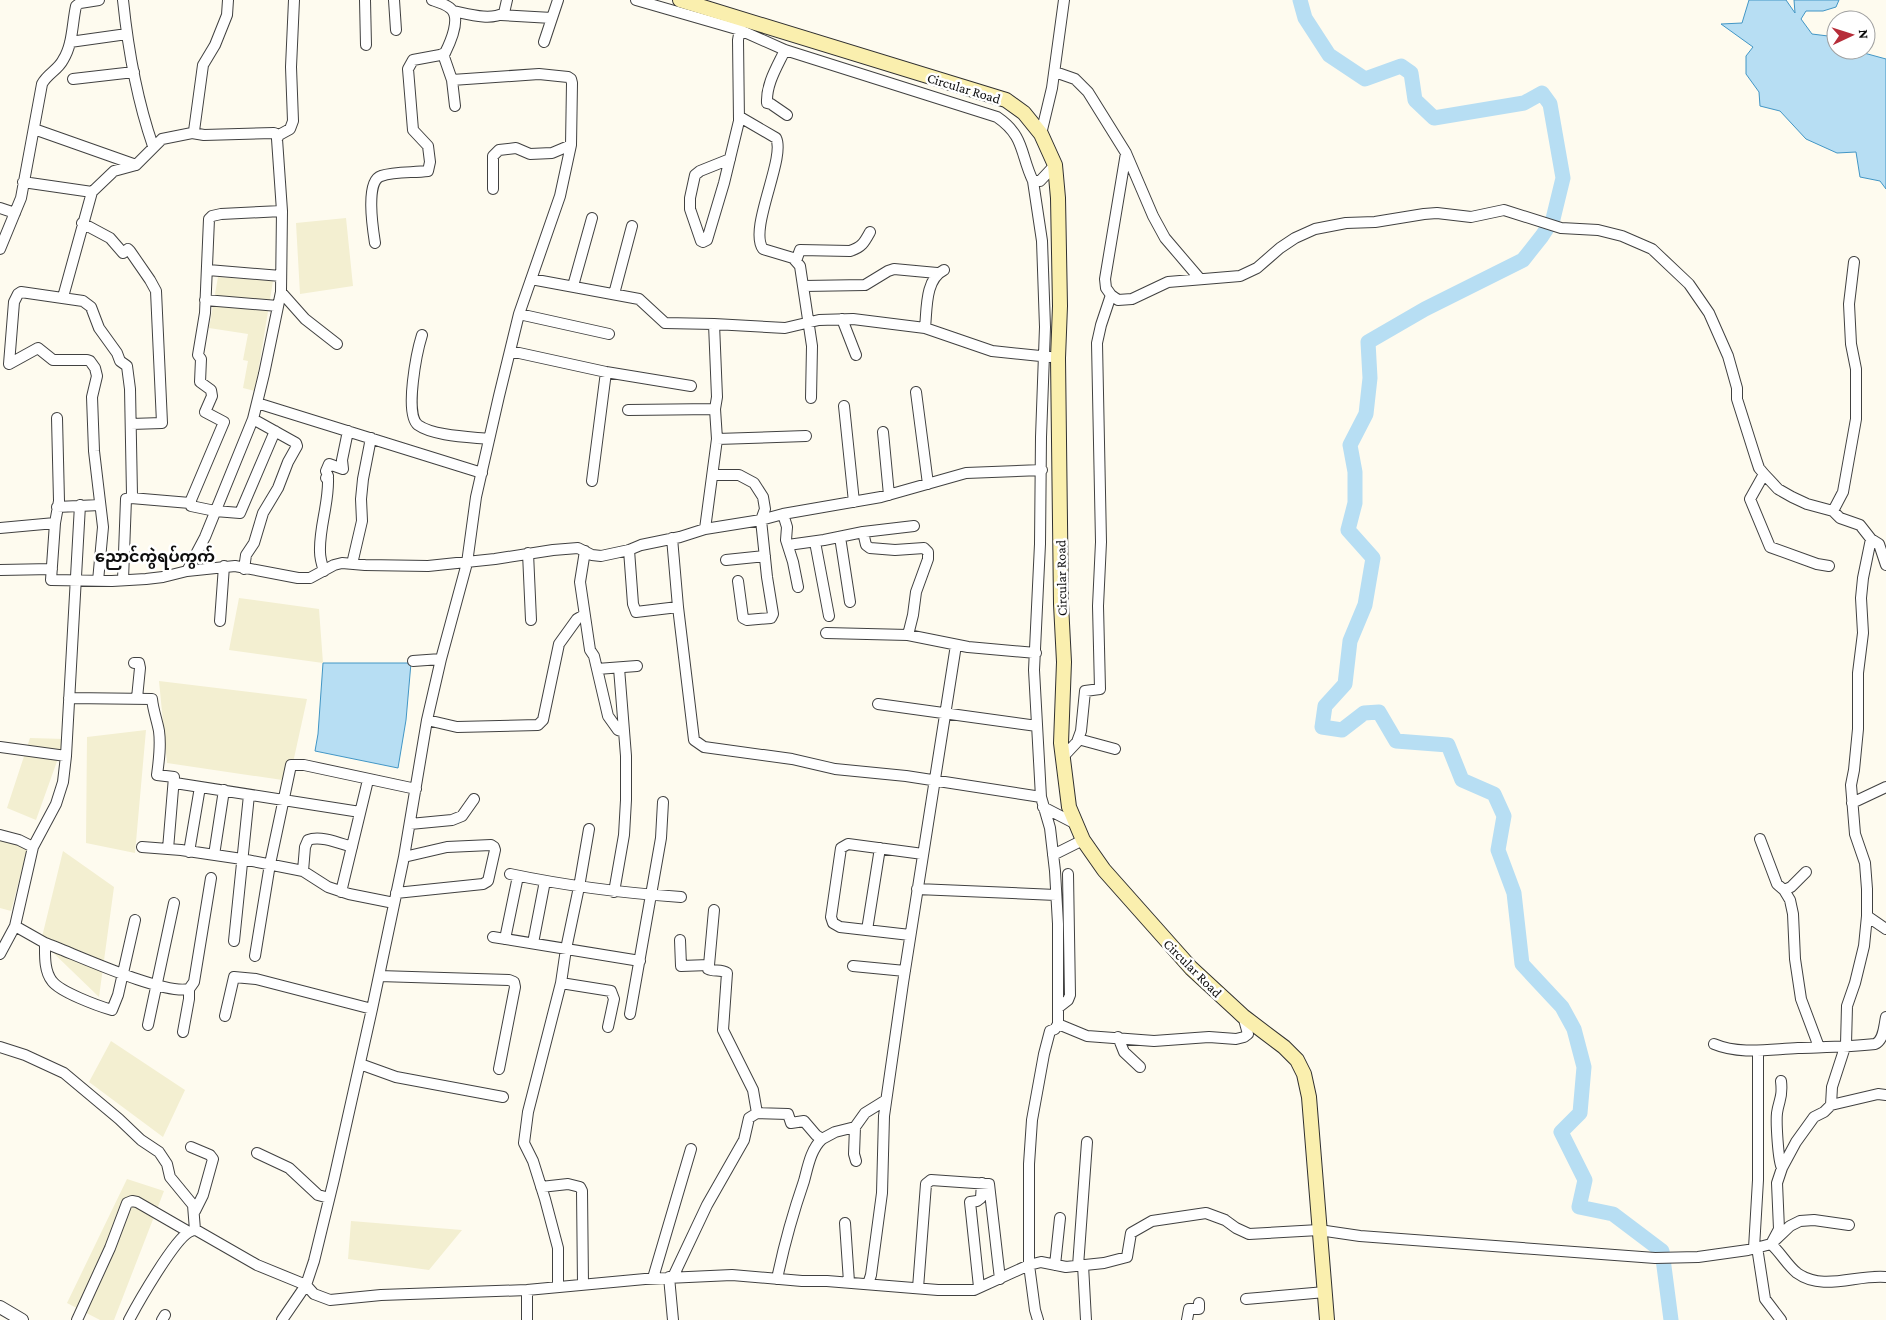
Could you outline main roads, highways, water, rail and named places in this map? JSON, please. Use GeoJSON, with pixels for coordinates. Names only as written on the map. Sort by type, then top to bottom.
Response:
{"type":"FeatureCollection","features":[{"type":"Feature","properties":{"kind":"main road","name":"Circular Road"},"geometry":{"type":"LineString","coordinates":[[680,0],[741,25],[1006,100],[1024,113],[1040,134],[1055,165],[1058,198],[1060,306],[1052,357],[1064,662],[1061,743],[1069,807],[1083,840],[1104,870],[1191,968],[1243,1016],[1284,1047],[1297,1060],[1304,1074],[1309,1097],[1327,1320]]}},
{"type":"Feature","properties":{"kind":"water"},"geometry":{"type":"Polygon","coordinates":[[[1749,0],[1786,0],[1795,13],[1794,0],[1839,0],[1836,7],[1823,11],[1806,11],[1801,19],[1812,34],[1826,36],[1826,60],[1876,60],[1876,56],[1886,59],[1886,189],[1880,181],[1860,177],[1856,152],[1837,153],[1806,139],[1780,111],[1760,106],[1759,92],[1746,74],[1746,56],[1753,47],[1721,24],[1742,23],[1749,0]]]}},
{"type":"Feature","properties":{"kind":"water"},"geometry":{"type":"Polygon","coordinates":[[[323,663],[411,663],[406,720],[398,768],[315,751],[323,663]]]}},
{"type":"Feature","properties":{"kind":"waterway"},"geometry":{"type":"LineString","coordinates":[[1300,0],[1305,18],[1329,55],[1365,79],[1401,66],[1411,73],[1415,100],[1434,118],[1524,103],[1542,93],[1550,104],[1563,178],[1553,219],[1542,236],[1523,260],[1425,309],[1368,342],[1370,378],[1366,414],[1350,445],[1355,472],[1355,503],[1348,530],[1373,558],[1365,605],[1350,641],[1345,684],[1325,706],[1322,727],[1342,730],[1364,713],[1379,712],[1396,741],[1448,745],[1462,780],[1494,794],[1504,816],[1498,850],[1514,893],[1522,964],[1562,1007],[1574,1029],[1584,1067],[1580,1113],[1561,1132],[1585,1180],[1579,1207],[1613,1214],[1662,1251],[1671,1320]]}},
{"type":"Feature","properties":{"kind":"district","name":"ညောင်ကွဲရပ်ကွက်"},"geometry":{"type":"Point","coordinates":[155,556]}}]}
